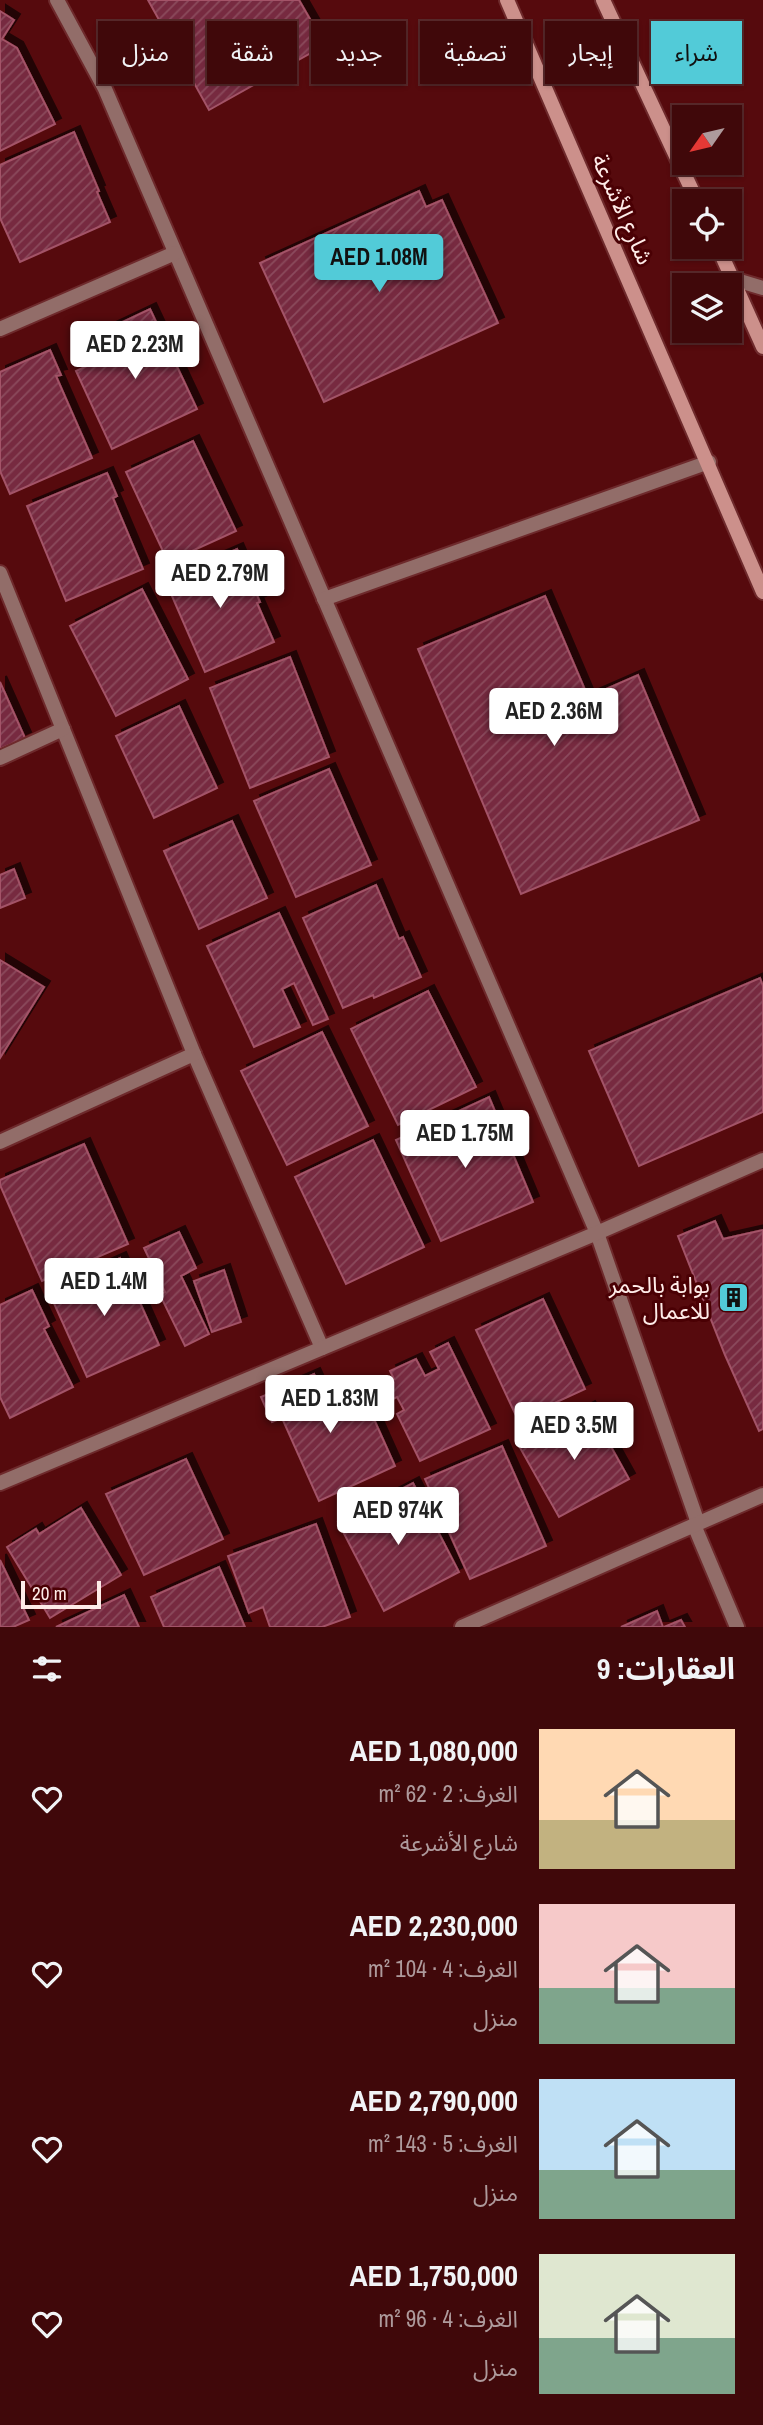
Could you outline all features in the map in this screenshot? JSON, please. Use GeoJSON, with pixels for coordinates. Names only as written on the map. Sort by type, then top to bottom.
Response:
{"type":"FeatureCollection","features":[{"type":"Feature","properties":{"kind":"street"},"geometry":{"type":"LineString","coordinates":[[57,0],[105,89],[597,1233],[696,1524],[737,1627]]}},
{"type":"Feature","properties":{"kind":"street","name":"شارع الأشرعة"},"geometry":{"type":"LineString","coordinates":[[507,0],[763,592]]}},
{"type":"Feature","properties":{"kind":"street"},"geometry":{"type":"LineString","coordinates":[[603,0],[690,189]]}},
{"type":"Feature","properties":{"kind":"street"},"geometry":{"type":"LineString","coordinates":[[0,330],[175,253]]}},
{"type":"Feature","properties":{"kind":"street"},"geometry":{"type":"LineString","coordinates":[[742,282],[763,288]]}},
{"type":"Feature","properties":{"kind":"street"},"geometry":{"type":"LineString","coordinates":[[742,299],[763,347]]}},
{"type":"Feature","properties":{"kind":"street"},"geometry":{"type":"LineString","coordinates":[[324,599],[709,462]]}},
{"type":"Feature","properties":{"kind":"street"},"geometry":{"type":"LineString","coordinates":[[0,573],[194,1054],[322,1348]]}},
{"type":"Feature","properties":{"kind":"street"},"geometry":{"type":"LineString","coordinates":[[0,758],[63,729]]}},
{"type":"Feature","properties":{"kind":"street"},"geometry":{"type":"LineString","coordinates":[[0,1142],[194,1054]]}},
{"type":"Feature","properties":{"kind":"street"},"geometry":{"type":"LineString","coordinates":[[0,1483],[597,1233],[763,1160]]}},
{"type":"Feature","properties":{"kind":"street"},"geometry":{"type":"LineString","coordinates":[[462,1627],[763,1495]]}},
{"type":"Feature","properties":{"kind":"building"},"geometry":{"type":"Polygon","coordinates":[[[148,0],[299,0],[311,21],[311,53],[297,61],[297,21],[207,21],[207,84],[255,84],[209,110],[193,81],[193,21],[160,21],[148,0]]]}},
{"type":"Feature","properties":{"kind":"building"},"geometry":{"type":"Polygon","coordinates":[[[0,11],[14,20],[2,39],[17,48],[55,124],[0,151],[0,11]]]}},
{"type":"Feature","properties":{"kind":"building"},"geometry":{"type":"Polygon","coordinates":[[[74,132],[110,222],[20,262],[0,218],[0,165],[74,132]]]}},
{"type":"Feature","properties":{"kind":"building"},"geometry":{"type":"Polygon","coordinates":[[[419,191],[426,207],[442,200],[498,323],[324,402],[260,263],[419,191]]]}},
{"type":"Feature","properties":{"kind":"building"},"geometry":{"type":"Polygon","coordinates":[[[150,309],[197,409],[112,449],[76,371],[104,358],[93,336],[150,309]]]}},
{"type":"Feature","properties":{"kind":"building"},"geometry":{"type":"Polygon","coordinates":[[[50,350],[61,375],[56,376],[92,458],[10,494],[0,471],[0,372],[50,350]]]}},
{"type":"Feature","properties":{"kind":"building"},"geometry":{"type":"Polygon","coordinates":[[[193,441],[236,531],[168,562],[126,472],[193,441]]]}},
{"type":"Feature","properties":{"kind":"building"},"geometry":{"type":"Polygon","coordinates":[[[107,473],[117,496],[113,498],[143,569],[66,601],[27,506],[107,473]]]}},
{"type":"Feature","properties":{"kind":"building"},"geometry":{"type":"Polygon","coordinates":[[[237,549],[274,642],[205,672],[165,580],[237,549]]]}},
{"type":"Feature","properties":{"kind":"building"},"geometry":{"type":"Polygon","coordinates":[[[142,589],[188,679],[116,716],[70,626],[142,589]]]}},
{"type":"Feature","properties":{"kind":"building"},"geometry":{"type":"Polygon","coordinates":[[[545,596],[588,697],[638,675],[699,820],[521,894],[418,649],[545,596]]]}},
{"type":"Feature","properties":{"kind":"building"},"geometry":{"type":"Polygon","coordinates":[[[290,657],[329,757],[250,788],[210,688],[290,657]]]}},
{"type":"Feature","properties":{"kind":"building"},"geometry":{"type":"Polygon","coordinates":[[[0,682],[25,738],[0,749],[0,682]]]}},
{"type":"Feature","properties":{"kind":"building"},"geometry":{"type":"Polygon","coordinates":[[[179,706],[217,788],[154,818],[116,736],[179,706]]]}},
{"type":"Feature","properties":{"kind":"building"},"geometry":{"type":"Polygon","coordinates":[[[329,769],[371,865],[296,897],[254,801],[329,769]]]}},
{"type":"Feature","properties":{"kind":"building"},"geometry":{"type":"Polygon","coordinates":[[[232,821],[267,898],[199,929],[164,851],[232,821]]]}},
{"type":"Feature","properties":{"kind":"building"},"geometry":{"type":"Polygon","coordinates":[[[14,869],[25,898],[0,908],[0,875],[14,869]]]}},
{"type":"Feature","properties":{"kind":"building"},"geometry":{"type":"Polygon","coordinates":[[[376,885],[399,939],[403,937],[421,977],[374,998],[373,995],[343,1008],[303,918],[376,885]]]}},
{"type":"Feature","properties":{"kind":"building"},"geometry":{"type":"Polygon","coordinates":[[[279,913],[328,1019],[313,1025],[294,983],[282,989],[300,1027],[254,1047],[207,946],[279,913]]]}},
{"type":"Feature","properties":{"kind":"building"},"geometry":{"type":"Polygon","coordinates":[[[0,960],[44,987],[0,1058],[0,960]]]}},
{"type":"Feature","properties":{"kind":"building"},"geometry":{"type":"Polygon","coordinates":[[[760,978],[763,986],[763,1112],[639,1166],[589,1051],[760,978]]]}},
{"type":"Feature","properties":{"kind":"building"},"geometry":{"type":"Polygon","coordinates":[[[428,991],[476,1087],[398,1125],[351,1029],[428,991]]]}},
{"type":"Feature","properties":{"kind":"building"},"geometry":{"type":"Polygon","coordinates":[[[322,1032],[368,1126],[287,1165],[241,1071],[322,1032]]]}},
{"type":"Feature","properties":{"kind":"building"},"geometry":{"type":"Polygon","coordinates":[[[489,1097],[533,1202],[441,1241],[396,1140],[489,1097]]]}},
{"type":"Feature","properties":{"kind":"building"},"geometry":{"type":"Polygon","coordinates":[[[373,1140],[424,1247],[346,1284],[295,1177],[373,1140]]]}},
{"type":"Feature","properties":{"kind":"building"},"geometry":{"type":"Polygon","coordinates":[[[84,1144],[128,1244],[42,1281],[0,1180],[84,1144]]]}},
{"type":"Feature","properties":{"kind":"building","name":"بوابة بالحمر للاعمال"},"geometry":{"type":"Polygon","coordinates":[[[715,1221],[723,1239],[763,1230],[763,1429],[759,1431],[725,1355],[678,1236],[715,1221]]]}},
{"type":"Feature","properties":{"kind":"building"},"geometry":{"type":"Polygon","coordinates":[[[179,1232],[196,1268],[181,1276],[209,1334],[185,1346],[160,1295],[165,1292],[144,1248],[179,1232]]]}},
{"type":"Feature","properties":{"kind":"building"},"geometry":{"type":"Polygon","coordinates":[[[120,1258],[159,1345],[87,1377],[48,1290],[120,1258]]]}},
{"type":"Feature","properties":{"kind":"building"},"geometry":{"type":"Polygon","coordinates":[[[224,1270],[241,1322],[212,1332],[194,1281],[224,1270]]]}},
{"type":"Feature","properties":{"kind":"building"},"geometry":{"type":"Polygon","coordinates":[[[32,1290],[49,1326],[44,1329],[73,1387],[10,1418],[0,1397],[0,1305],[32,1290]]]}},
{"type":"Feature","properties":{"kind":"building"},"geometry":{"type":"Polygon","coordinates":[[[543,1299],[585,1389],[518,1420],[476,1330],[543,1299]]]}},
{"type":"Feature","properties":{"kind":"building"},"geometry":{"type":"Polygon","coordinates":[[[448,1343],[490,1429],[420,1461],[397,1414],[404,1410],[397,1397],[389,1401],[382,1385],[394,1379],[390,1371],[416,1359],[425,1376],[439,1369],[430,1352],[448,1343]]]}},
{"type":"Feature","properties":{"kind":"building"},"geometry":{"type":"Polygon","coordinates":[[[314,1374],[327,1402],[360,1388],[395,1466],[319,1501],[282,1418],[272,1422],[261,1397],[314,1374]]]}},
{"type":"Feature","properties":{"kind":"building"},"geometry":{"type":"Polygon","coordinates":[[[589,1407],[629,1479],[559,1517],[519,1446],[589,1407]]]}},
{"type":"Feature","properties":{"kind":"building"},"geometry":{"type":"Polygon","coordinates":[[[502,1446],[546,1546],[470,1579],[425,1479],[502,1446]]]}},
{"type":"Feature","properties":{"kind":"building"},"geometry":{"type":"Polygon","coordinates":[[[186,1459],[223,1539],[144,1575],[106,1494],[186,1459]]]}},
{"type":"Feature","properties":{"kind":"building"},"geometry":{"type":"Polygon","coordinates":[[[413,1483],[459,1572],[384,1611],[338,1522],[413,1483]]]}},
{"type":"Feature","properties":{"kind":"building"},"geometry":{"type":"Polygon","coordinates":[[[81,1508],[121,1575],[50,1618],[7,1547],[36,1529],[39,1534],[81,1508]]]}},
{"type":"Feature","properties":{"kind":"building"},"geometry":{"type":"Polygon","coordinates":[[[316,1524],[350,1617],[322,1627],[270,1627],[263,1607],[249,1613],[228,1556],[316,1524]]]}},
{"type":"Feature","properties":{"kind":"building"},"geometry":{"type":"Polygon","coordinates":[[[0,1560],[29,1620],[13,1627],[0,1627],[0,1560]]]}},
{"type":"Feature","properties":{"kind":"building"},"geometry":{"type":"Polygon","coordinates":[[[219,1567],[245,1627],[164,1627],[151,1597],[219,1567]]]}},
{"type":"Feature","properties":{"kind":"building"},"geometry":{"type":"Polygon","coordinates":[[[124,1595],[139,1627],[56,1627],[124,1595]]]}},
{"type":"Feature","properties":{"kind":"building"},"geometry":{"type":"Polygon","coordinates":[[[657,1611],[663,1627],[621,1627],[657,1611]]]}},
{"type":"Feature","properties":{"kind":"building"},"geometry":{"type":"Polygon","coordinates":[[[681,1620],[685,1627],[664,1627],[681,1620]]]}},
{"type":"Feature","properties":{"kind":"place","name":"بوابة بالحمر للاعمال"},"geometry":{"type":"Point","coordinates":[733,1297]}}]}
